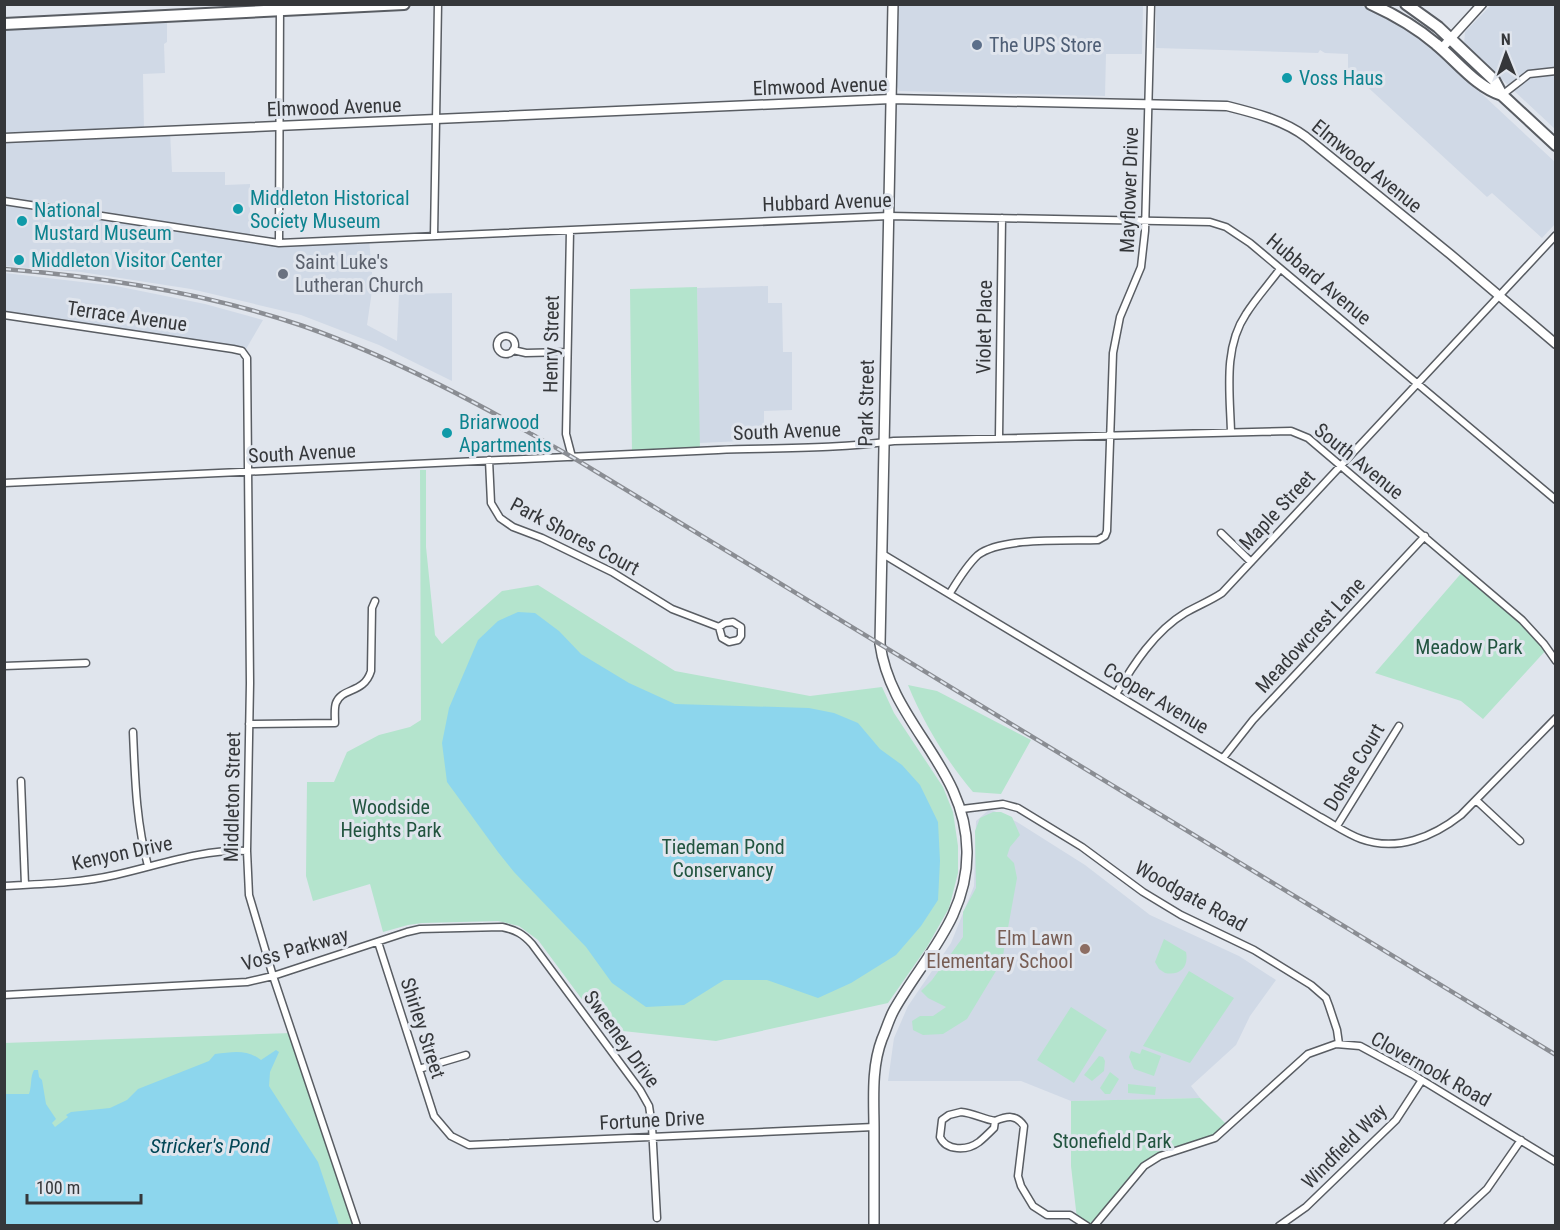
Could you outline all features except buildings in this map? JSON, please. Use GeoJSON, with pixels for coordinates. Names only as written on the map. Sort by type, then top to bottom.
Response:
{"type":"FeatureCollection","features":[{"type":"Feature","properties":{"kind":"main road"},"geometry":{"type":"LineString","coordinates":[[4,24],[280,8],[404,4]]}},
{"type":"Feature","properties":{"kind":"main road","name":"Park Street"},"geometry":{"type":"LineString","coordinates":[[873,1226],[874,1081],[882,1041],[894,1011],[949,928],[959,901],[967,851],[962,809],[951,784],[901,706],[885,673],[881,651],[879,627],[893,4]]}},
{"type":"Feature","properties":{"kind":"main road"},"geometry":{"type":"LineString","coordinates":[[1371,4],[1410,25],[1442,48],[1486,89],[1502,96],[1556,146]]}},
{"type":"Feature","properties":{"kind":"main road"},"geometry":{"type":"LineString","coordinates":[[1406,4],[1429,19],[1494,80],[1502,96]]}},
{"type":"Feature","properties":{"kind":"street"},"geometry":{"type":"LineString","coordinates":[[434,236],[438,4]]}},
{"type":"Feature","properties":{"kind":"street","name":"Mayflower Drive"},"geometry":{"type":"LineString","coordinates":[[950,593],[978,556],[991,548],[1011,543],[1098,540],[1105,536],[1107,531],[1113,353],[1120,317],[1142,267],[1151,4]]}},
{"type":"Feature","properties":{"kind":"street"},"geometry":{"type":"LineString","coordinates":[[1442,48],[1482,4]]}},
{"type":"Feature","properties":{"kind":"street"},"geometry":{"type":"LineString","coordinates":[[279,243],[280,8]]}},
{"type":"Feature","properties":{"kind":"street"},"geometry":{"type":"LineString","coordinates":[[1502,96],[1529,74],[1556,71]]}},
{"type":"Feature","properties":{"kind":"street","name":"Elmwood Avenue"},"geometry":{"type":"LineString","coordinates":[[4,138],[891,99],[1227,106],[1258,114],[1298,130],[1556,344]]}},
{"type":"Feature","properties":{"kind":"street","name":"Hubbard Avenue"},"geometry":{"type":"LineString","coordinates":[[4,201],[279,243],[889,216],[1210,222],[1250,243],[1556,500]]}},
{"type":"Feature","properties":{"kind":"street","name":"Violet Place"},"geometry":{"type":"LineString","coordinates":[[999,437],[1002,218]]}},
{"type":"Feature","properties":{"kind":"street","name":"Henry Street"},"geometry":{"type":"LineString","coordinates":[[570,231],[566,434],[572,457]]}},
{"type":"Feature","properties":{"kind":"street","name":"Maple Street"},"geometry":{"type":"LineString","coordinates":[[1116,694],[1140,656],[1162,632],[1184,614],[1222,593],[1556,235]]}},
{"type":"Feature","properties":{"kind":"street"},"geometry":{"type":"LineString","coordinates":[[1231,432],[1229,376],[1230,357],[1236,335],[1246,313],[1280,269]]}},
{"type":"Feature","properties":{"kind":"street","name":"Terrace Avenue"},"geometry":{"type":"LineString","coordinates":[[4,315],[233,349],[243,354]]}},
{"type":"Feature","properties":{"kind":"street"},"geometry":{"type":"LineString","coordinates":[[513,350],[526,353],[566,352]]}},
{"type":"Feature","properties":{"kind":"street","name":"Middleton Street"},"geometry":{"type":"LineString","coordinates":[[243,354],[247,358],[249,724],[247,851],[249,895],[273,976],[357,1226]]}},
{"type":"Feature","properties":{"kind":"street","name":"South Avenue"},"geometry":{"type":"LineString","coordinates":[[4,483],[999,437],[1291,431],[1308,438],[1522,620],[1556,661]]}},
{"type":"Feature","properties":{"kind":"street","name":"Park Shores Court"},"geometry":{"type":"LineString","coordinates":[[489,460],[491,503],[500,518],[513,527],[542,538],[612,572],[672,609],[719,627]]}},
{"type":"Feature","properties":{"kind":"street"},"geometry":{"type":"LineString","coordinates":[[1221,533],[1251,562]]}},
{"type":"Feature","properties":{"kind":"street","name":"Meadowcrest Lane"},"geometry":{"type":"LineString","coordinates":[[1223,758],[1253,720],[1425,536]]}},
{"type":"Feature","properties":{"kind":"street","name":"Cooper Avenue"},"geometry":{"type":"LineString","coordinates":[[881,552],[1362,840],[1375,843],[1398,843],[1422,839],[1447,826],[1476,800]]}},
{"type":"Feature","properties":{"kind":"street"},"geometry":{"type":"LineString","coordinates":[[249,724],[335,723],[335,704],[342,695],[366,683],[371,671],[372,608],[375,601]]}},
{"type":"Feature","properties":{"kind":"street"},"geometry":{"type":"LineString","coordinates":[[4,666],[86,663]]}},
{"type":"Feature","properties":{"kind":"street"},"geometry":{"type":"LineString","coordinates":[[1520,840],[1476,800],[1556,718]]}},
{"type":"Feature","properties":{"kind":"street","name":"Dohse Court"},"geometry":{"type":"LineString","coordinates":[[1337,826],[1399,726]]}},
{"type":"Feature","properties":{"kind":"street"},"geometry":{"type":"LineString","coordinates":[[133,732],[140,838],[148,866]]}},
{"type":"Feature","properties":{"kind":"street"},"geometry":{"type":"LineString","coordinates":[[21,782],[25,885]]}},
{"type":"Feature","properties":{"kind":"street","name":"Woodgate Road"},"geometry":{"type":"LineString","coordinates":[[962,809],[1004,804],[1018,808],[1082,847],[1140,890],[1181,915],[1254,950],[1311,985],[1326,998],[1337,1030],[1339,1044]]}},
{"type":"Feature","properties":{"kind":"street","name":"Kenyon Drive"},"geometry":{"type":"LineString","coordinates":[[4,886],[113,876],[201,853],[247,851]]}},
{"type":"Feature","properties":{"kind":"street","name":"Voss Parkway"},"geometry":{"type":"LineString","coordinates":[[4,995],[232,984],[273,976],[420,929],[502,927],[520,932]]}},
{"type":"Feature","properties":{"kind":"street","name":"Sweeney Drive"},"geometry":{"type":"LineString","coordinates":[[520,932],[532,944],[640,1090],[649,1106],[657,1218]]}},
{"type":"Feature","properties":{"kind":"street","name":"Shirley Street"},"geometry":{"type":"LineString","coordinates":[[378,942],[434,1116],[439,1122]]}},
{"type":"Feature","properties":{"kind":"street","name":"Clovernook Road"},"geometry":{"type":"LineString","coordinates":[[1094,1226],[1144,1166],[1160,1156],[1215,1138],[1308,1054],[1322,1047],[1339,1044],[1360,1046],[1422,1080],[1556,1162]]}},
{"type":"Feature","properties":{"kind":"street"},"geometry":{"type":"LineString","coordinates":[[419,1070],[466,1055]]}},
{"type":"Feature","properties":{"kind":"street","name":"Windfield Way"},"geometry":{"type":"LineString","coordinates":[[1279,1226],[1306,1208],[1396,1120],[1422,1080]]}},
{"type":"Feature","properties":{"kind":"street"},"geometry":{"type":"LineString","coordinates":[[995,1121],[994,1128],[973,1146],[951,1147],[942,1142],[940,1137],[942,1120],[954,1113],[968,1113],[995,1121],[1016,1118],[1024,1126],[1017,1176],[1033,1206],[1047,1215],[1070,1215],[1087,1226]]}},
{"type":"Feature","properties":{"kind":"street","name":"Fortune Drive"},"geometry":{"type":"LineString","coordinates":[[439,1122],[451,1136],[469,1145],[874,1127]]}},
{"type":"Feature","properties":{"kind":"street"},"geometry":{"type":"LineString","coordinates":[[1447,1226],[1486,1189],[1521,1140]]}},
{"type":"Feature","properties":{"kind":"shaded area"},"geometry":{"type":"Polygon","coordinates":[[[1357,4],[1394,19],[1424,40],[1555,162],[1555,224],[1542,238],[1492,193],[1487,197],[1348,69],[1348,54],[1325,53],[1320,50],[1318,53],[1156,48],[1156,5],[1357,4]]]}},
{"type":"Feature","properties":{"kind":"shaded area"},"geometry":{"type":"Polygon","coordinates":[[[899,5],[1143,5],[1142,54],[1106,54],[1105,96],[899,91],[897,86],[899,5]]]}},
{"type":"Feature","properties":{"kind":"shaded area"},"geometry":{"type":"Polygon","coordinates":[[[1491,5],[1555,5],[1555,129],[1464,44],[1465,32],[1491,5]]]}},
{"type":"Feature","properties":{"kind":"shaded area"},"geometry":{"type":"Polygon","coordinates":[[[167,16],[167,42],[164,44],[165,73],[143,74],[144,131],[170,131],[172,172],[225,172],[225,185],[250,184],[250,239],[265,242],[369,239],[373,284],[367,325],[397,341],[399,294],[452,293],[452,381],[379,345],[301,315],[191,289],[81,272],[5,266],[5,24],[167,16]]]}},
{"type":"Feature","properties":{"kind":"shaded area"},"geometry":{"type":"Polygon","coordinates":[[[5,273],[116,286],[205,304],[263,320],[243,354],[5,315],[5,273]]]}},
{"type":"Feature","properties":{"kind":"shaded area"},"geometry":{"type":"Polygon","coordinates":[[[768,286],[768,303],[782,303],[783,352],[792,352],[792,410],[764,411],[764,440],[699,443],[697,288],[768,286]]]}},
{"type":"Feature","properties":{"kind":"shaded area","name":"Elm Lawn Elementary School"},"geometry":{"type":"Polygon","coordinates":[[[990,809],[1017,822],[1085,865],[1150,915],[1239,956],[1276,980],[1250,1016],[1236,1045],[1191,1086],[1200,1098],[1071,1101],[1021,1081],[888,1081],[894,1038],[908,1006],[951,943],[974,886],[976,821],[990,809]]]}},
{"type":"Feature","properties":{"kind":"green space"},"geometry":{"type":"Polygon","coordinates":[[[697,287],[700,451],[632,454],[630,289],[697,287]]]}},
{"type":"Feature","properties":{"kind":"green space","name":"Tiedeman Pond Conservancy"},"geometry":{"type":"Polygon","coordinates":[[[420,470],[426,470],[426,547],[435,635],[442,644],[502,591],[538,585],[675,671],[810,696],[882,687],[894,713],[943,787],[953,812],[958,846],[958,873],[949,908],[927,947],[888,1003],[716,1041],[604,1029],[538,940],[519,926],[498,921],[422,923],[383,932],[370,884],[313,901],[306,876],[307,782],[334,782],[347,752],[379,735],[410,727],[421,720],[420,470]]]}},
{"type":"Feature","properties":{"kind":"green space","name":"Meadow Park"},"geometry":{"type":"Polygon","coordinates":[[[1464,570],[1522,620],[1547,649],[1483,719],[1461,701],[1375,673],[1464,570]]]}},
{"type":"Feature","properties":{"kind":"green space"},"geometry":{"type":"Polygon","coordinates":[[[908,685],[937,691],[1031,740],[1001,794],[973,792],[936,741],[908,685]]]}},
{"type":"Feature","properties":{"kind":"green space"},"geometry":{"type":"Polygon","coordinates":[[[993,812],[1001,812],[1012,817],[1020,835],[1010,847],[1007,856],[1014,863],[1017,878],[1002,961],[967,1019],[943,1034],[923,1035],[913,1030],[912,1021],[920,1016],[933,1016],[946,1007],[928,998],[921,991],[932,980],[963,937],[963,912],[976,888],[975,831],[980,818],[993,812]]]}},
{"type":"Feature","properties":{"kind":"green space"},"geometry":{"type":"Polygon","coordinates":[[[1164,939],[1186,952],[1185,966],[1179,972],[1165,973],[1155,962],[1164,939]]]}},
{"type":"Feature","properties":{"kind":"green space"},"geometry":{"type":"Polygon","coordinates":[[[1189,971],[1234,998],[1190,1063],[1143,1046],[1189,971]]]}},
{"type":"Feature","properties":{"kind":"green space"},"geometry":{"type":"Polygon","coordinates":[[[1071,1007],[1107,1030],[1074,1083],[1037,1060],[1071,1007]]]}},
{"type":"Feature","properties":{"kind":"green space","name":"Stricker's Pond"},"geometry":{"type":"Polygon","coordinates":[[[292,1033],[357,1225],[5,1225],[4,1043],[292,1033]]]}},
{"type":"Feature","properties":{"kind":"green space"},"geometry":{"type":"Polygon","coordinates":[[[1142,1049],[1161,1056],[1154,1076],[1134,1069],[1129,1057],[1131,1051],[1140,1054],[1142,1049]]]}},
{"type":"Feature","properties":{"kind":"green space"},"geometry":{"type":"Polygon","coordinates":[[[1099,1056],[1105,1061],[1104,1071],[1092,1081],[1084,1075],[1099,1056]]]}},
{"type":"Feature","properties":{"kind":"green space"},"geometry":{"type":"Polygon","coordinates":[[[1110,1072],[1119,1079],[1110,1094],[1105,1094],[1100,1088],[1110,1072]]]}},
{"type":"Feature","properties":{"kind":"green space"},"geometry":{"type":"Polygon","coordinates":[[[1128,1084],[1156,1087],[1155,1095],[1128,1093],[1128,1084]]]}},
{"type":"Feature","properties":{"kind":"green space","name":"Stonefield Park"},"geometry":{"type":"Polygon","coordinates":[[[1200,1098],[1228,1126],[1223,1132],[1144,1166],[1094,1225],[1087,1225],[1077,1219],[1071,1166],[1071,1101],[1200,1098]]]}},
{"type":"Feature","properties":{"kind":"water","name":"Tiedeman Pond Conservancy"},"geometry":{"type":"Polygon","coordinates":[[[518,612],[535,613],[559,631],[581,654],[629,683],[675,704],[809,708],[834,713],[858,723],[880,749],[902,765],[920,785],[938,822],[940,861],[938,900],[921,926],[896,955],[851,983],[818,998],[767,980],[724,980],[684,1005],[646,1007],[612,983],[586,947],[514,872],[447,782],[442,743],[449,708],[478,640],[498,621],[518,612]]]}},
{"type":"Feature","properties":{"kind":"water","name":"Stricker's Pond"},"geometry":{"type":"Polygon","coordinates":[[[276,1050],[279,1052],[270,1072],[269,1086],[318,1162],[339,1225],[5,1225],[5,1094],[29,1094],[34,1070],[38,1070],[42,1080],[46,1104],[56,1119],[52,1123],[55,1127],[71,1112],[110,1108],[127,1100],[138,1089],[209,1061],[215,1054],[245,1053],[261,1060],[276,1050]]]}},
{"type":"Feature","properties":{"kind":"railway"},"geometry":{"type":"LineString","coordinates":[[4,269],[118,282],[230,304],[338,339],[440,385],[572,457],[1556,1055]]}},
{"type":"Feature","properties":{"kind":"place","name":"The UPS Store"},"geometry":{"type":"Point","coordinates":[977,45]}},
{"type":"Feature","properties":{"kind":"place","name":"Voss Haus"},"geometry":{"type":"Point","coordinates":[1287,78]}},
{"type":"Feature","properties":{"kind":"place","name":"Middleton Historical Society Museum"},"geometry":{"type":"Point","coordinates":[238,209]}},
{"type":"Feature","properties":{"kind":"place","name":"National Mustard Museum"},"geometry":{"type":"Point","coordinates":[22,221]}},
{"type":"Feature","properties":{"kind":"place","name":"Middleton Visitor Center"},"geometry":{"type":"Point","coordinates":[19,260]}},
{"type":"Feature","properties":{"kind":"place","name":"Saint Luke's Lutheran Church"},"geometry":{"type":"Point","coordinates":[283,274]}},
{"type":"Feature","properties":{"kind":"place","name":"Briarwood Apartments"},"geometry":{"type":"Point","coordinates":[447,433]}},
{"type":"Feature","properties":{"kind":"place","name":"Elm Lawn Elementary School"},"geometry":{"type":"Point","coordinates":[1085,949]}},
{"type":"Feature","properties":{"kind":"park label","name":"Woodside Heights Park"},"geometry":{"type":"Point","coordinates":[391,818]}}]}
